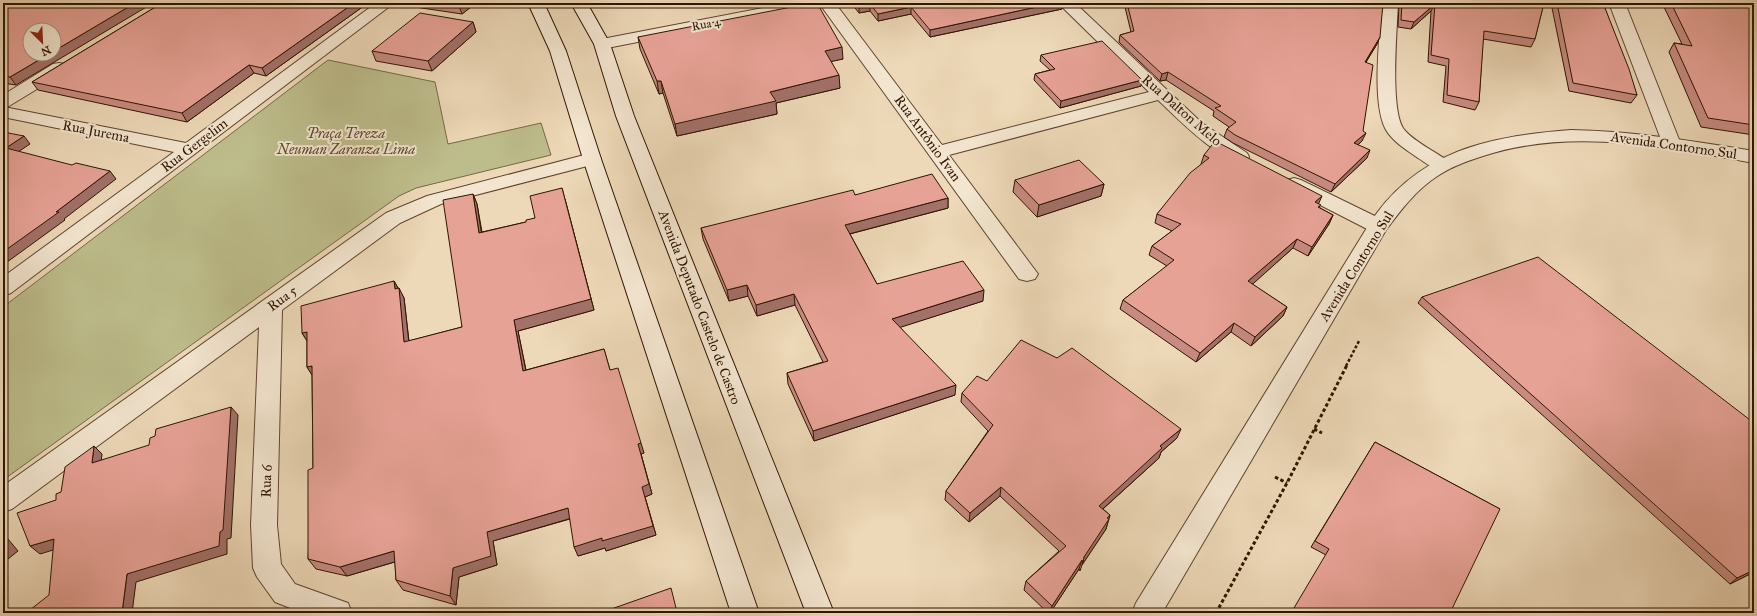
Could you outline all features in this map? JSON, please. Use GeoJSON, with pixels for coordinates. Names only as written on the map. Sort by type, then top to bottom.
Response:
{"type":"FeatureCollection","features":[{"type":"Feature","properties":{"kind":"street","name":"Rua Gergelim"},"geometry":{"type":"LineString","coordinates":[[3,288],[386,3]]}},
{"type":"Feature","properties":{"kind":"street"},"geometry":{"type":"LineString","coordinates":[[536,3],[558,51],[592,160],[745,613]]}},
{"type":"Feature","properties":{"kind":"street","name":"Avenida Deputado Castelo de Castro"},"geometry":{"type":"LineString","coordinates":[[579,3],[602,44],[625,116],[820,613]]}},
{"type":"Feature","properties":{"kind":"street","name":"Rua 4"},"geometry":{"type":"LineString","coordinates":[[602,44],[811,3]]}},
{"type":"Feature","properties":{"kind":"street","name":"Rua Antônio Ivan"},"geometry":{"type":"LineString","coordinates":[[827,3],[1027,274]]}},
{"type":"Feature","properties":{"kind":"street","name":"Rua Dalton Melo"},"geometry":{"type":"LineString","coordinates":[[1066,3],[1196,127],[1225,148],[1256,165]]}},
{"type":"Feature","properties":{"kind":"street"},"geometry":{"type":"LineString","coordinates":[[1390,3],[1387,106],[1392,126],[1401,136],[1441,165]]}},
{"type":"Feature","properties":{"kind":"street"},"geometry":{"type":"LineString","coordinates":[[1617,3],[1671,142]]}},
{"type":"Feature","properties":{"kind":"street"},"geometry":{"type":"LineString","coordinates":[[3,102],[71,61]]}},
{"type":"Feature","properties":{"kind":"street"},"geometry":{"type":"LineString","coordinates":[[938,152],[1162,94]]}},
{"type":"Feature","properties":{"kind":"street","name":"Rua Jurema"},"geometry":{"type":"LineString","coordinates":[[3,112],[188,149]]}},
{"type":"Feature","properties":{"kind":"street","name":"Avenida Contorno Sul"},"geometry":{"type":"LineString","coordinates":[[1146,613],[1238,459],[1290,376],[1378,226],[1402,195],[1424,176],[1441,165],[1478,150],[1498,144],[1547,137],[1611,135],[1671,142],[1754,156]]}},
{"type":"Feature","properties":{"kind":"street","name":"Rua 5"},"geometry":{"type":"LineString","coordinates":[[3,501],[393,218],[434,200],[592,160]]}},
{"type":"Feature","properties":{"kind":"street"},"geometry":{"type":"LineString","coordinates":[[1276,175],[1378,226]]}},
{"type":"Feature","properties":{"kind":"street","name":"Rua 6"},"geometry":{"type":"LineString","coordinates":[[271,306],[264,525],[267,568],[285,593],[338,613]]}},
{"type":"Feature","properties":{"kind":"path"},"geometry":{"type":"LineString","coordinates":[[1216,613],[1287,483],[1359,341]]}},
{"type":"Feature","properties":{"kind":"path"},"geometry":{"type":"LineString","coordinates":[[1314,429],[1322,433]]}},
{"type":"Feature","properties":{"kind":"path"},"geometry":{"type":"LineString","coordinates":[[1275,478],[1287,483]]}},
{"type":"Feature","properties":{"kind":"green space","name":"Praça Tereza Neuman Zaranza Lima"},"geometry":{"type":"Polygon","coordinates":[[[328,60],[435,82],[448,144],[541,123],[551,155],[416,188],[399,196],[3,480],[3,307],[328,60]]]}},
{"type":"Feature","properties":{"kind":"building"},"geometry":{"type":"Polygon","coordinates":[[[3,3],[135,3],[62,46],[62,22],[22,22],[22,62],[35,62],[10,77],[3,76],[3,3]]]}},
{"type":"Feature","properties":{"kind":"building"},"geometry":{"type":"Polygon","coordinates":[[[162,3],[354,3],[262,68],[249,65],[182,113],[32,82],[162,3]]]}},
{"type":"Feature","properties":{"kind":"building"},"geometry":{"type":"Polygon","coordinates":[[[439,3],[463,3],[459,6],[439,3]]]}},
{"type":"Feature","properties":{"kind":"building"},"geometry":{"type":"Polygon","coordinates":[[[817,3],[842,47],[825,51],[839,75],[770,92],[776,101],[675,124],[661,81],[657,81],[638,37],[817,3]]]}},
{"type":"Feature","properties":{"kind":"building"},"geometry":{"type":"Polygon","coordinates":[[[857,3],[1055,3],[930,30],[911,7],[878,14],[870,4],[859,6],[857,3]]]}},
{"type":"Feature","properties":{"kind":"building"},"geometry":{"type":"Polygon","coordinates":[[[1127,3],[1383,3],[1380,37],[1365,62],[1373,65],[1363,131],[1366,133],[1354,143],[1370,150],[1335,184],[1235,135],[1227,129],[1236,122],[1215,108],[1221,106],[1168,72],[1162,74],[1120,35],[1134,31],[1127,3]]]}},
{"type":"Feature","properties":{"kind":"building"},"geometry":{"type":"Polygon","coordinates":[[[1402,3],[1544,3],[1535,39],[1484,31],[1479,102],[1447,95],[1449,59],[1431,55],[1435,4],[1414,22],[1401,20],[1402,3]]]}},
{"type":"Feature","properties":{"kind":"building"},"geometry":{"type":"Polygon","coordinates":[[[1557,3],[1603,3],[1629,69],[1637,95],[1573,83],[1557,3]]]}},
{"type":"Feature","properties":{"kind":"building"},"geometry":{"type":"Polygon","coordinates":[[[1671,3],[1754,3],[1754,125],[1708,118],[1674,43],[1692,46],[1671,3]]]}},
{"type":"Feature","properties":{"kind":"building"},"geometry":{"type":"Polygon","coordinates":[[[420,13],[473,22],[428,61],[372,51],[420,13]]]}},
{"type":"Feature","properties":{"kind":"building"},"geometry":{"type":"Polygon","coordinates":[[[1102,41],[1142,80],[1061,101],[1035,74],[1055,69],[1041,55],[1102,41]]]}},
{"type":"Feature","properties":{"kind":"building"},"geometry":{"type":"Polygon","coordinates":[[[3,132],[24,136],[6,148],[72,165],[76,163],[110,171],[56,212],[59,212],[3,252],[3,132]]]}},
{"type":"Feature","properties":{"kind":"building"},"geometry":{"type":"Polygon","coordinates":[[[1215,141],[1322,196],[1315,202],[1321,205],[1318,207],[1333,215],[1312,247],[1297,239],[1248,281],[1287,307],[1255,337],[1234,323],[1200,353],[1123,300],[1174,260],[1152,246],[1181,224],[1157,214],[1190,173],[1209,158],[1204,155],[1215,141]]]}},
{"type":"Feature","properties":{"kind":"building"},"geometry":{"type":"Polygon","coordinates":[[[1079,160],[1104,184],[1039,205],[1015,180],[1079,160]]]}},
{"type":"Feature","properties":{"kind":"building"},"geometry":{"type":"Polygon","coordinates":[[[932,174],[948,198],[845,225],[877,284],[963,261],[984,290],[892,319],[956,385],[813,431],[787,373],[828,361],[794,294],[756,305],[747,285],[727,290],[701,228],[853,190],[855,195],[932,174]]]}},
{"type":"Feature","properties":{"kind":"building"},"geometry":{"type":"Polygon","coordinates":[[[562,188],[591,299],[514,320],[523,371],[604,349],[610,370],[618,368],[641,443],[638,444],[649,484],[642,487],[653,526],[602,541],[602,538],[574,547],[568,508],[487,532],[491,556],[453,568],[450,596],[396,580],[394,551],[340,567],[308,559],[308,470],[313,468],[312,366],[307,367],[307,332],[302,333],[301,306],[394,281],[395,289],[399,288],[404,342],[462,327],[443,200],[473,194],[479,233],[526,222],[526,220],[535,218],[530,196],[562,188]]]}},
{"type":"Feature","properties":{"kind":"building"},"geometry":{"type":"Polygon","coordinates":[[[1538,257],[1754,423],[1754,570],[1737,578],[1422,297],[1538,257]]]}},
{"type":"Feature","properties":{"kind":"building"},"geometry":{"type":"Polygon","coordinates":[[[1021,340],[1057,358],[1072,348],[1181,429],[1160,446],[1162,448],[1099,506],[1110,515],[1107,518],[1109,519],[1084,557],[1083,562],[1082,560],[1052,606],[1026,581],[1066,546],[1001,487],[970,513],[946,491],[993,425],[962,393],[977,376],[987,381],[1021,340]]]}},
{"type":"Feature","properties":{"kind":"building"},"geometry":{"type":"Polygon","coordinates":[[[231,407],[223,530],[220,532],[219,546],[127,574],[122,613],[26,613],[49,595],[54,539],[30,546],[17,513],[56,500],[56,494],[61,492],[65,467],[94,446],[92,463],[149,445],[150,438],[155,436],[156,429],[231,407]]]}},
{"type":"Feature","properties":{"kind":"building"},"geometry":{"type":"Polygon","coordinates":[[[1375,442],[1500,509],[1450,613],[1291,613],[1329,549],[1315,541],[1375,442]]]}},
{"type":"Feature","properties":{"kind":"building"},"geometry":{"type":"Polygon","coordinates":[[[3,537],[8,544],[3,547],[3,537]]]}},
{"type":"Feature","properties":{"kind":"building"},"geometry":{"type":"Polygon","coordinates":[[[671,588],[677,612],[682,611],[683,613],[600,613],[671,588]]]}}]}
